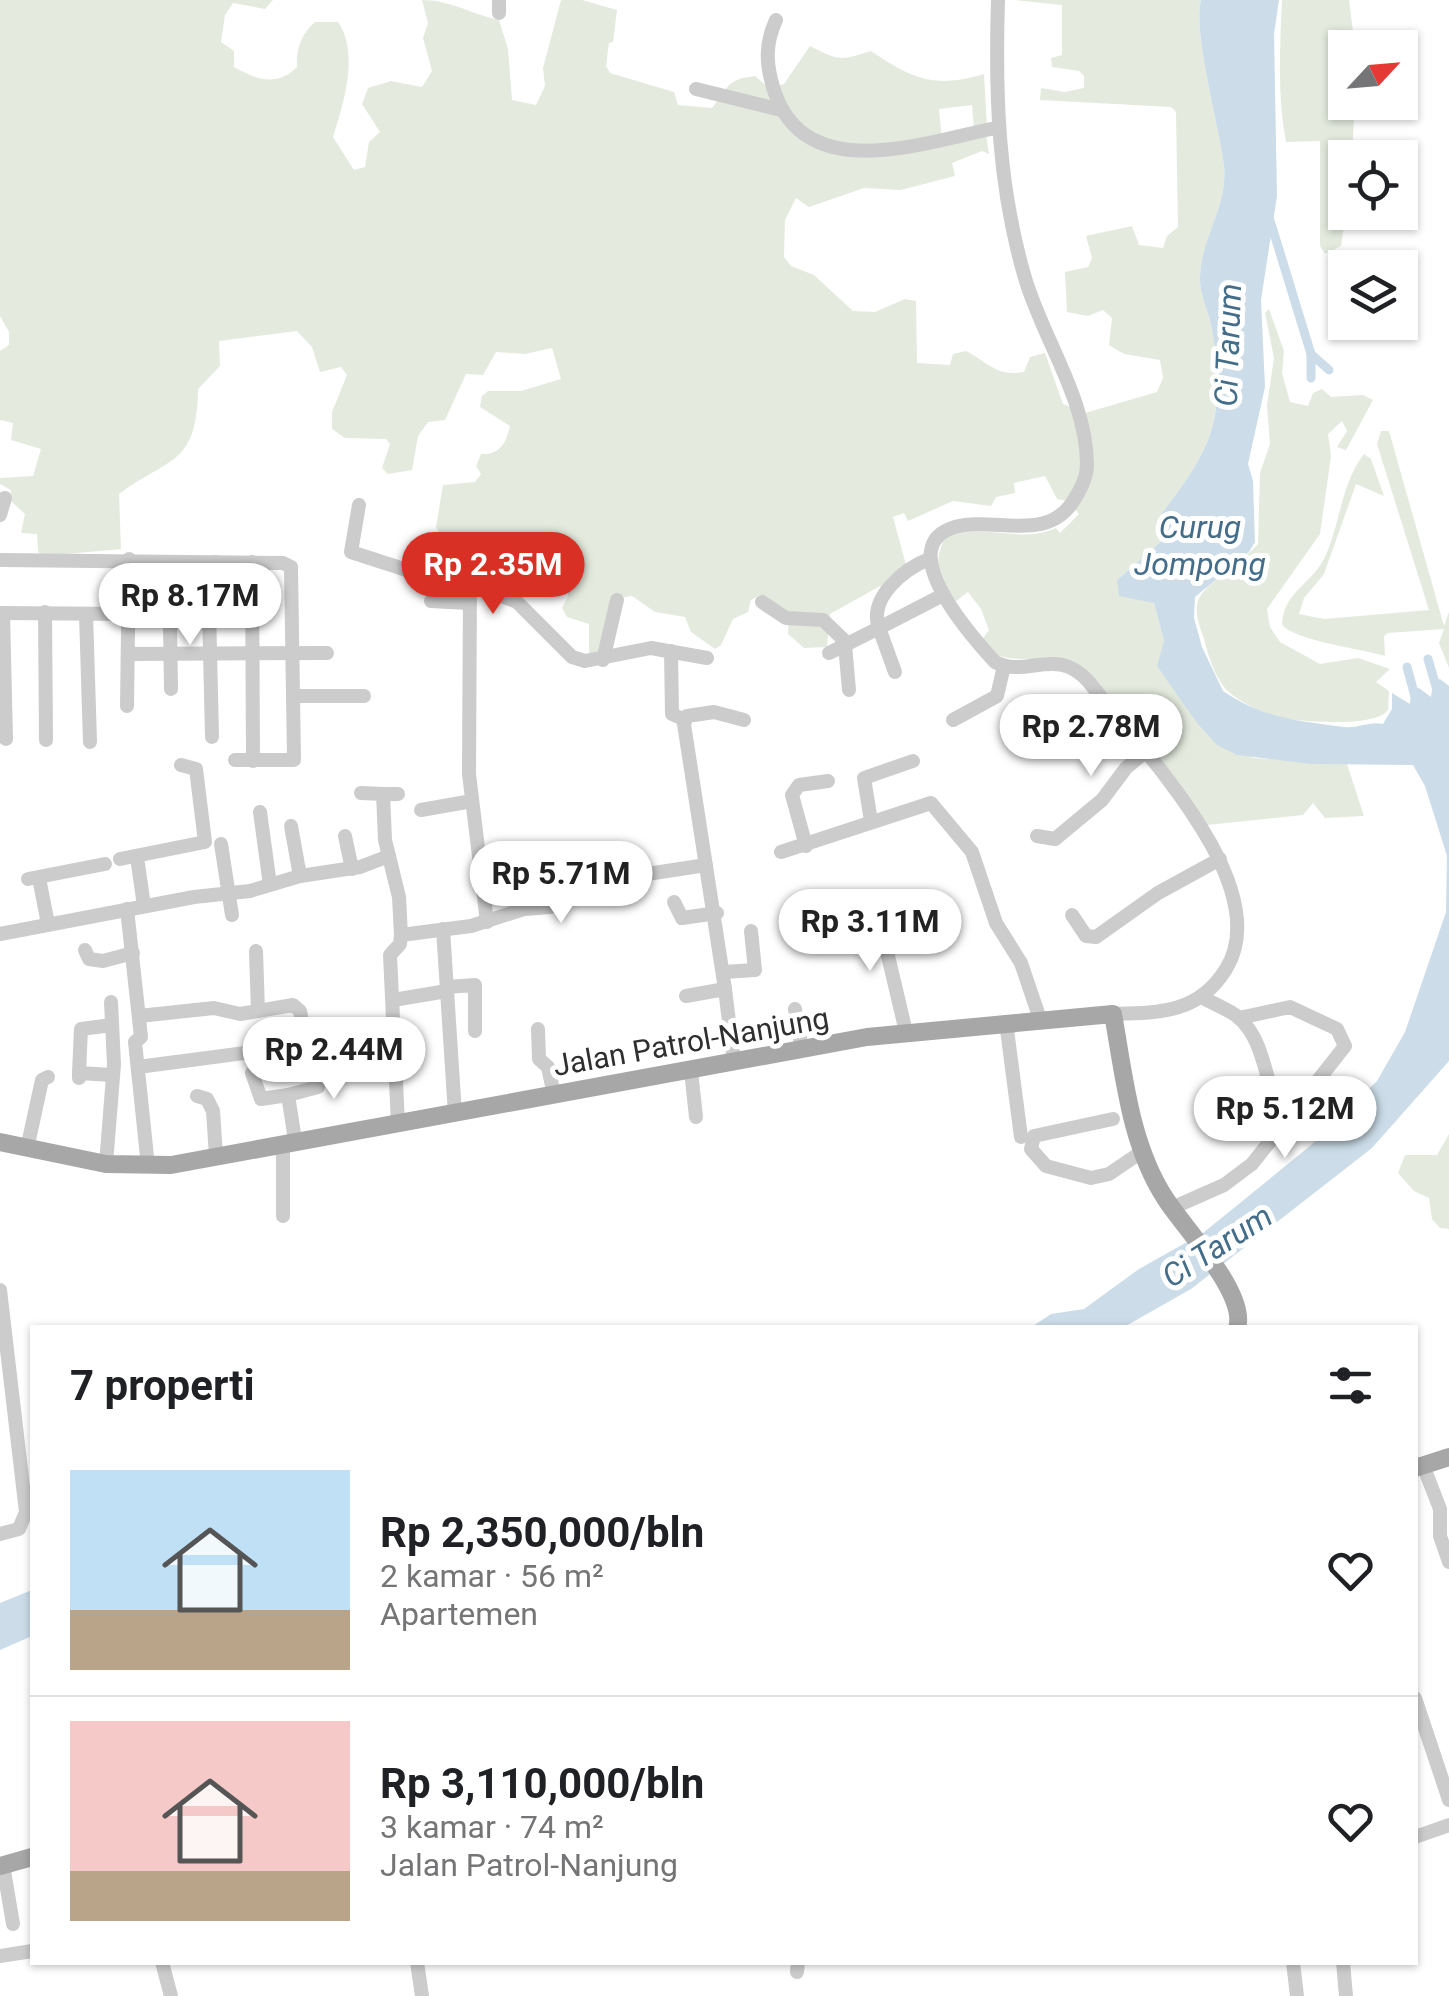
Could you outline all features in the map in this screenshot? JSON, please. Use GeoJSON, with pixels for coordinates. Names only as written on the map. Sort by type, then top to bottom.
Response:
{"type":"FeatureCollection","features":[{"type":"Feature","properties":{"kind":"main road","name":"Jalan Patrol-Nanjung"},"geometry":{"type":"LineString","coordinates":[[0,1142],[106,1164],[148,1166],[906,1032],[1113,1014]]}},
{"type":"Feature","properties":{"kind":"main road"},"geometry":{"type":"LineString","coordinates":[[1113,1014],[1143,1151],[1174,1210],[1238,1304],[1237,1325]]}},
{"type":"Feature","properties":{"kind":"main road"},"geometry":{"type":"LineString","coordinates":[[1419,1467],[1449,1458]]}},
{"type":"Feature","properties":{"kind":"main road"},"geometry":{"type":"LineString","coordinates":[[2,1866],[30,1858]]}},
{"type":"Feature","properties":{"kind":"street"},"geometry":{"type":"LineString","coordinates":[[894,672],[877,612],[902,572],[928,559],[940,536],[956,527],[1030,527],[1062,514],[1076,497],[1088,469],[1080,423],[1020,260],[996,128],[998,0]]}},
{"type":"Feature","properties":{"kind":"street"},"geometry":{"type":"LineString","coordinates":[[776,20],[766,67],[781,110]]}},
{"type":"Feature","properties":{"kind":"street"},"geometry":{"type":"LineString","coordinates":[[696,89],[781,110],[814,138],[848,154],[996,128]]}},
{"type":"Feature","properties":{"kind":"street"},"geometry":{"type":"LineString","coordinates":[[0,514],[5,498]]}},
{"type":"Feature","properties":{"kind":"street"},"geometry":{"type":"LineString","coordinates":[[359,505],[351,552],[470,586],[528,609],[572,657],[603,660],[640,649],[707,658]]}},
{"type":"Feature","properties":{"kind":"street"},"geometry":{"type":"LineString","coordinates":[[127,706],[129,559]]}},
{"type":"Feature","properties":{"kind":"street"},"geometry":{"type":"LineString","coordinates":[[928,559],[943,594],[988,654],[1004,666],[1059,663],[1080,671],[1145,752],[1228,873],[1239,936],[1232,960],[1202,997],[1176,1010],[1113,1014]]}},
{"type":"Feature","properties":{"kind":"street"},"geometry":{"type":"LineString","coordinates":[[0,560],[282,562],[293,569],[294,696],[300,761],[235,760]]}},
{"type":"Feature","properties":{"kind":"street"},"geometry":{"type":"LineString","coordinates":[[169,562],[172,689]]}},
{"type":"Feature","properties":{"kind":"street"},"geometry":{"type":"LineString","coordinates":[[212,737],[209,608],[215,562]]}},
{"type":"Feature","properties":{"kind":"street"},"geometry":{"type":"LineString","coordinates":[[252,562],[253,761]]}},
{"type":"Feature","properties":{"kind":"street"},"geometry":{"type":"LineString","coordinates":[[470,586],[472,800],[486,922]]}},
{"type":"Feature","properties":{"kind":"street"},"geometry":{"type":"LineString","coordinates":[[829,653],[943,594]]}},
{"type":"Feature","properties":{"kind":"street"},"geometry":{"type":"LineString","coordinates":[[603,660],[618,600]]}},
{"type":"Feature","properties":{"kind":"street"},"geometry":{"type":"LineString","coordinates":[[431,601],[468,603]]}},
{"type":"Feature","properties":{"kind":"street"},"geometry":{"type":"LineString","coordinates":[[762,602],[786,618],[823,620],[847,644],[849,690]]}},
{"type":"Feature","properties":{"kind":"street"},"geometry":{"type":"LineString","coordinates":[[45,612],[46,740]]}},
{"type":"Feature","properties":{"kind":"street"},"geometry":{"type":"LineString","coordinates":[[6,740],[1,613],[129,614]]}},
{"type":"Feature","properties":{"kind":"street"},"geometry":{"type":"LineString","coordinates":[[86,614],[90,742]]}},
{"type":"Feature","properties":{"kind":"street"},"geometry":{"type":"LineString","coordinates":[[672,651],[672,714],[685,720]]}},
{"type":"Feature","properties":{"kind":"street"},"geometry":{"type":"LineString","coordinates":[[130,654],[327,653]]}},
{"type":"Feature","properties":{"kind":"street"},"geometry":{"type":"LineString","coordinates":[[953,720],[997,696],[1004,666]]}},
{"type":"Feature","properties":{"kind":"street"},"geometry":{"type":"LineString","coordinates":[[294,696],[364,696]]}},
{"type":"Feature","properties":{"kind":"street"},"geometry":{"type":"LineString","coordinates":[[734,1062],[716,913],[685,720],[691,713],[714,712],[744,720]]}},
{"type":"Feature","properties":{"kind":"street"},"geometry":{"type":"LineString","coordinates":[[1038,836],[1055,839],[1102,800],[1126,768],[1145,752]]}},
{"type":"Feature","properties":{"kind":"street"},"geometry":{"type":"LineString","coordinates":[[871,821],[864,778],[913,761]]}},
{"type":"Feature","properties":{"kind":"street"},"geometry":{"type":"LineString","coordinates":[[48,924],[38,876],[205,842],[196,769],[181,765]]}},
{"type":"Feature","properties":{"kind":"street"},"geometry":{"type":"LineString","coordinates":[[806,846],[792,795],[799,785],[828,781]]}},
{"type":"Feature","properties":{"kind":"street"},"geometry":{"type":"LineString","coordinates":[[361,794],[390,794],[389,856],[399,897],[401,936],[400,944],[390,952],[398,1124]]}},
{"type":"Feature","properties":{"kind":"street"},"geometry":{"type":"LineString","coordinates":[[420,810],[472,800]]}},
{"type":"Feature","properties":{"kind":"street"},"geometry":{"type":"LineString","coordinates":[[781,852],[912,806],[934,806],[972,852],[996,923],[1021,963],[1040,1018]]}},
{"type":"Feature","properties":{"kind":"street"},"geometry":{"type":"LineString","coordinates":[[260,812],[270,885]]}},
{"type":"Feature","properties":{"kind":"street"},"geometry":{"type":"LineString","coordinates":[[291,826],[300,876]]}},
{"type":"Feature","properties":{"kind":"street"},"geometry":{"type":"LineString","coordinates":[[345,836],[352,869]]}},
{"type":"Feature","properties":{"kind":"street"},"geometry":{"type":"LineString","coordinates":[[220,844],[232,914]]}},
{"type":"Feature","properties":{"kind":"street"},"geometry":{"type":"LineString","coordinates":[[0,934],[352,869],[389,856]]}},
{"type":"Feature","properties":{"kind":"street"},"geometry":{"type":"LineString","coordinates":[[136,858],[144,906]]}},
{"type":"Feature","properties":{"kind":"street"},"geometry":{"type":"LineString","coordinates":[[1072,915],[1086,936],[1096,937],[1158,893],[1220,859]]}},
{"type":"Feature","properties":{"kind":"street"},"geometry":{"type":"LineString","coordinates":[[401,936],[486,922],[524,908],[553,905],[552,893],[556,888],[706,865]]}},
{"type":"Feature","properties":{"kind":"street"},"geometry":{"type":"LineString","coordinates":[[674,902],[682,918],[716,913]]}},
{"type":"Feature","properties":{"kind":"street"},"geometry":{"type":"LineString","coordinates":[[876,906],[906,1032]]}},
{"type":"Feature","properties":{"kind":"street"},"geometry":{"type":"LineString","coordinates":[[127,909],[139,1016],[138,1067],[148,1166]]}},
{"type":"Feature","properties":{"kind":"street"},"geometry":{"type":"LineString","coordinates":[[443,929],[455,1114]]}},
{"type":"Feature","properties":{"kind":"street"},"geometry":{"type":"LineString","coordinates":[[723,972],[755,970],[751,931]]}},
{"type":"Feature","properties":{"kind":"street"},"geometry":{"type":"LineString","coordinates":[[85,950],[89,959],[98,962],[132,952]]}},
{"type":"Feature","properties":{"kind":"street"},"geometry":{"type":"LineString","coordinates":[[256,951],[258,1011]]}},
{"type":"Feature","properties":{"kind":"street"},"geometry":{"type":"LineString","coordinates":[[394,1000],[480,985],[474,1032]]}},
{"type":"Feature","properties":{"kind":"street"},"geometry":{"type":"LineString","coordinates":[[686,996],[725,989]]}},
{"type":"Feature","properties":{"kind":"street"},"geometry":{"type":"LineString","coordinates":[[1202,997],[1239,1018],[1256,1040],[1270,1095],[1285,1118]]}},
{"type":"Feature","properties":{"kind":"street"},"geometry":{"type":"LineString","coordinates":[[106,1164],[112,1075],[111,1002]]}},
{"type":"Feature","properties":{"kind":"street"},"geometry":{"type":"LineString","coordinates":[[138,1067],[304,1042],[296,1006],[229,1014],[214,1008],[139,1016]]}},
{"type":"Feature","properties":{"kind":"street"},"geometry":{"type":"LineString","coordinates":[[1174,1210],[1224,1184],[1252,1164],[1344,1046],[1342,1034],[1290,1006],[1239,1018]]}},
{"type":"Feature","properties":{"kind":"street"},"geometry":{"type":"LineString","coordinates":[[795,1009],[802,1050]]}},
{"type":"Feature","properties":{"kind":"street"},"geometry":{"type":"LineString","coordinates":[[1006,1022],[1021,1137]]}},
{"type":"Feature","properties":{"kind":"street"},"geometry":{"type":"LineString","coordinates":[[112,1025],[81,1029],[79,1077],[112,1075]]}},
{"type":"Feature","properties":{"kind":"street"},"geometry":{"type":"LineString","coordinates":[[538,1030],[539,1058],[548,1067],[554,1094]]}},
{"type":"Feature","properties":{"kind":"street"},"geometry":{"type":"LineString","coordinates":[[252,1072],[259,1098],[288,1095],[318,1087],[320,1063]]}},
{"type":"Feature","properties":{"kind":"street"},"geometry":{"type":"LineString","coordinates":[[691,1070],[696,1117]]}},
{"type":"Feature","properties":{"kind":"street"},"geometry":{"type":"LineString","coordinates":[[28,1149],[42,1080],[48,1077]]}},
{"type":"Feature","properties":{"kind":"street"},"geometry":{"type":"LineString","coordinates":[[283,1216],[288,1095]]}},
{"type":"Feature","properties":{"kind":"street"},"geometry":{"type":"LineString","coordinates":[[197,1096],[207,1099],[212,1110],[216,1156]]}},
{"type":"Feature","properties":{"kind":"street"},"geometry":{"type":"LineString","coordinates":[[1113,1119],[1034,1136],[1031,1148],[1046,1166],[1091,1178],[1110,1174],[1143,1151]]}},
{"type":"Feature","properties":{"kind":"street"},"geometry":{"type":"LineString","coordinates":[[0,1290],[6,1401],[25,1521],[19,1529],[0,1534]]}},
{"type":"Feature","properties":{"kind":"street"},"geometry":{"type":"LineString","coordinates":[[1419,1467],[1440,1509],[1440,1536],[1449,1562]]}},
{"type":"Feature","properties":{"kind":"street"},"geometry":{"type":"LineString","coordinates":[[1418,1707],[1449,1800]]}},
{"type":"Feature","properties":{"kind":"street"},"geometry":{"type":"LineString","coordinates":[[1418,1836],[1449,1825]]}},
{"type":"Feature","properties":{"kind":"street"},"geometry":{"type":"LineString","coordinates":[[2,1866],[13,1924]]}},
{"type":"Feature","properties":{"kind":"street"},"geometry":{"type":"LineString","coordinates":[[0,1956],[30,1952]]}},
{"type":"Feature","properties":{"kind":"street"},"geometry":{"type":"LineString","coordinates":[[163,1965],[171,1996]]}},
{"type":"Feature","properties":{"kind":"street"},"geometry":{"type":"LineString","coordinates":[[417,1965],[422,1996]]}},
{"type":"Feature","properties":{"kind":"street"},"geometry":{"type":"LineString","coordinates":[[1293,1965],[1297,1996]]}},
{"type":"Feature","properties":{"kind":"street"},"geometry":{"type":"LineString","coordinates":[[1342,1965],[1346,1996]]}},
{"type":"Feature","properties":{"kind":"shaded area"},"geometry":{"type":"Polygon","coordinates":[[[0,0],[273,0],[265,9],[233,3],[225,15],[221,42],[234,51],[234,67],[267,79],[282,77],[297,67],[300,42],[315,22],[338,22],[345,35],[349,64],[333,137],[354,170],[365,167],[369,142],[380,132],[362,104],[368,88],[391,81],[422,87],[432,71],[423,38],[428,23],[422,0],[442,2],[499,20],[508,49],[512,100],[536,105],[545,86],[543,68],[561,0],[582,0],[617,10],[606,66],[610,73],[674,92],[678,105],[712,108],[729,86],[745,77],[755,76],[769,88],[784,84],[810,46],[839,58],[871,51],[924,79],[951,81],[984,74],[987,128],[974,128],[972,105],[939,109],[942,140],[986,135],[989,154],[982,151],[952,163],[955,176],[901,190],[864,188],[809,207],[796,198],[785,220],[784,257],[791,266],[814,275],[853,311],[875,312],[905,299],[916,301],[917,363],[950,365],[953,354],[966,351],[999,370],[1014,373],[1024,372],[1030,357],[1045,353],[1063,404],[1085,413],[1157,392],[1163,378],[1160,360],[1124,354],[1109,345],[1112,318],[1103,310],[1088,316],[1067,312],[1065,272],[1088,267],[1092,258],[1086,236],[1132,226],[1139,245],[1163,248],[1167,236],[1178,227],[1176,112],[1171,107],[1040,100],[1041,88],[1065,92],[1084,88],[1084,76],[1079,71],[1052,67],[1051,58],[1062,55],[1062,5],[1013,0],[1201,0],[1203,56],[1224,166],[1222,195],[1200,277],[1216,359],[1216,408],[1212,428],[1194,468],[1162,513],[1164,539],[1117,580],[1154,603],[1164,641],[1161,659],[1174,688],[1217,744],[1254,758],[1347,764],[1364,816],[1325,818],[1313,803],[1303,815],[1207,825],[1067,661],[989,653],[983,638],[989,630],[981,609],[968,592],[955,602],[941,579],[941,547],[945,538],[959,533],[1028,534],[1056,528],[1060,533],[1079,514],[1067,501],[1057,499],[1045,476],[1014,483],[1015,493],[996,497],[991,506],[953,501],[908,521],[904,513],[893,517],[906,565],[884,588],[880,586],[830,614],[827,647],[804,648],[788,634],[789,616],[760,595],[751,600],[748,612],[733,619],[721,645],[715,649],[691,632],[685,617],[655,612],[632,596],[611,599],[601,647],[589,654],[589,624],[567,617],[562,608],[568,596],[566,580],[542,573],[518,581],[487,569],[464,576],[436,527],[443,485],[475,482],[481,474],[476,466],[481,454],[498,450],[507,437],[510,426],[480,407],[482,396],[488,391],[521,391],[561,379],[552,348],[525,354],[496,352],[483,375],[466,374],[445,420],[428,422],[418,436],[412,470],[388,474],[382,468],[390,444],[386,439],[345,438],[332,429],[332,412],[347,375],[341,367],[320,372],[312,347],[297,331],[219,341],[220,366],[198,389],[192,433],[186,446],[166,465],[119,494],[121,549],[44,556],[38,552],[37,534],[21,533],[25,514],[10,500],[11,490],[0,484],[0,478],[33,476],[41,449],[11,440],[13,423],[0,420],[0,351],[9,345],[9,332],[0,316],[0,0]]]}},
{"type":"Feature","properties":{"kind":"shaded area"},"geometry":{"type":"Polygon","coordinates":[[[1282,0],[1349,0],[1353,30],[1328,30],[1328,120],[1354,120],[1353,140],[1328,140],[1328,230],[1343,230],[1341,246],[1325,254],[1320,246],[1320,141],[1286,142],[1280,53],[1282,0]]]}},
{"type":"Feature","properties":{"kind":"shaded area"},"geometry":{"type":"Polygon","coordinates":[[[1269,309],[1284,351],[1282,373],[1290,402],[1308,406],[1313,393],[1322,389],[1331,397],[1363,395],[1373,400],[1346,450],[1337,447],[1347,431],[1342,421],[1328,434],[1331,456],[1320,534],[1267,609],[1270,627],[1280,642],[1320,664],[1358,658],[1390,669],[1376,682],[1389,691],[1388,710],[1381,716],[1318,722],[1272,715],[1247,704],[1220,682],[1198,620],[1201,594],[1258,544],[1260,473],[1270,444],[1267,405],[1274,358],[1265,313],[1269,309]]]}},
{"type":"Feature","properties":{"kind":"shaded area"},"geometry":{"type":"Polygon","coordinates":[[[1381,431],[1389,431],[1444,626],[1449,612],[1449,668],[1439,643],[1444,629],[1388,633],[1384,636],[1385,656],[1299,635],[1282,624],[1292,596],[1324,559],[1345,491],[1364,454],[1371,459],[1384,496],[1356,484],[1324,574],[1304,598],[1299,614],[1324,619],[1429,610],[1377,444],[1381,431]]]}},
{"type":"Feature","properties":{"kind":"shaded area"},"geometry":{"type":"Polygon","coordinates":[[[1449,1134],[1449,1229],[1440,1228],[1432,1219],[1429,1198],[1414,1191],[1398,1173],[1405,1155],[1437,1155],[1449,1134]]]}},
{"type":"Feature","properties":{"kind":"water"},"geometry":{"type":"Polygon","coordinates":[[[1201,0],[1279,0],[1274,34],[1277,196],[1261,300],[1265,387],[1248,464],[1253,481],[1255,542],[1249,552],[1195,597],[1194,618],[1202,647],[1223,691],[1281,717],[1344,727],[1383,724],[1392,709],[1392,693],[1410,704],[1411,691],[1419,688],[1431,697],[1433,682],[1440,679],[1449,686],[1449,1061],[1372,1148],[1191,1289],[1128,1325],[1034,1325],[1051,1314],[1084,1309],[1139,1269],[1203,1233],[1310,1146],[1377,1081],[1405,1032],[1446,912],[1447,856],[1425,786],[1413,765],[1311,764],[1237,755],[1217,745],[1157,666],[1164,641],[1154,603],[1119,596],[1117,580],[1164,539],[1162,513],[1204,449],[1216,408],[1216,359],[1200,277],[1222,195],[1224,166],[1199,14],[1201,0]]]}},
{"type":"Feature","properties":{"kind":"water"},"geometry":{"type":"Polygon","coordinates":[[[30,1591],[30,1637],[0,1650],[0,1603],[30,1591]]]}},
{"type":"Feature","properties":{"kind":"waterway"},"geometry":{"type":"LineString","coordinates":[[1269,217],[1311,354],[1311,378]]}},
{"type":"Feature","properties":{"kind":"waterway"},"geometry":{"type":"LineString","coordinates":[[1311,354],[1329,370]]}},
{"type":"Feature","properties":{"kind":"waterway"},"geometry":{"type":"LineString","coordinates":[[1428,659],[1437,690]]}},
{"type":"Feature","properties":{"kind":"waterway"},"geometry":{"type":"LineString","coordinates":[[1407,667],[1416,700]]}},
{"type":"Feature","properties":{"kind":"water label","name":"Ci Tarum"},"geometry":{"type":"Point","coordinates":[1228,345]}},
{"type":"Feature","properties":{"kind":"water label","name":"Curug Jompong"},"geometry":{"type":"Point","coordinates":[1200,546]}},
{"type":"Feature","properties":{"kind":"water label","name":"Ci Tarum"},"geometry":{"type":"Point","coordinates":[1217,1246]}}]}
